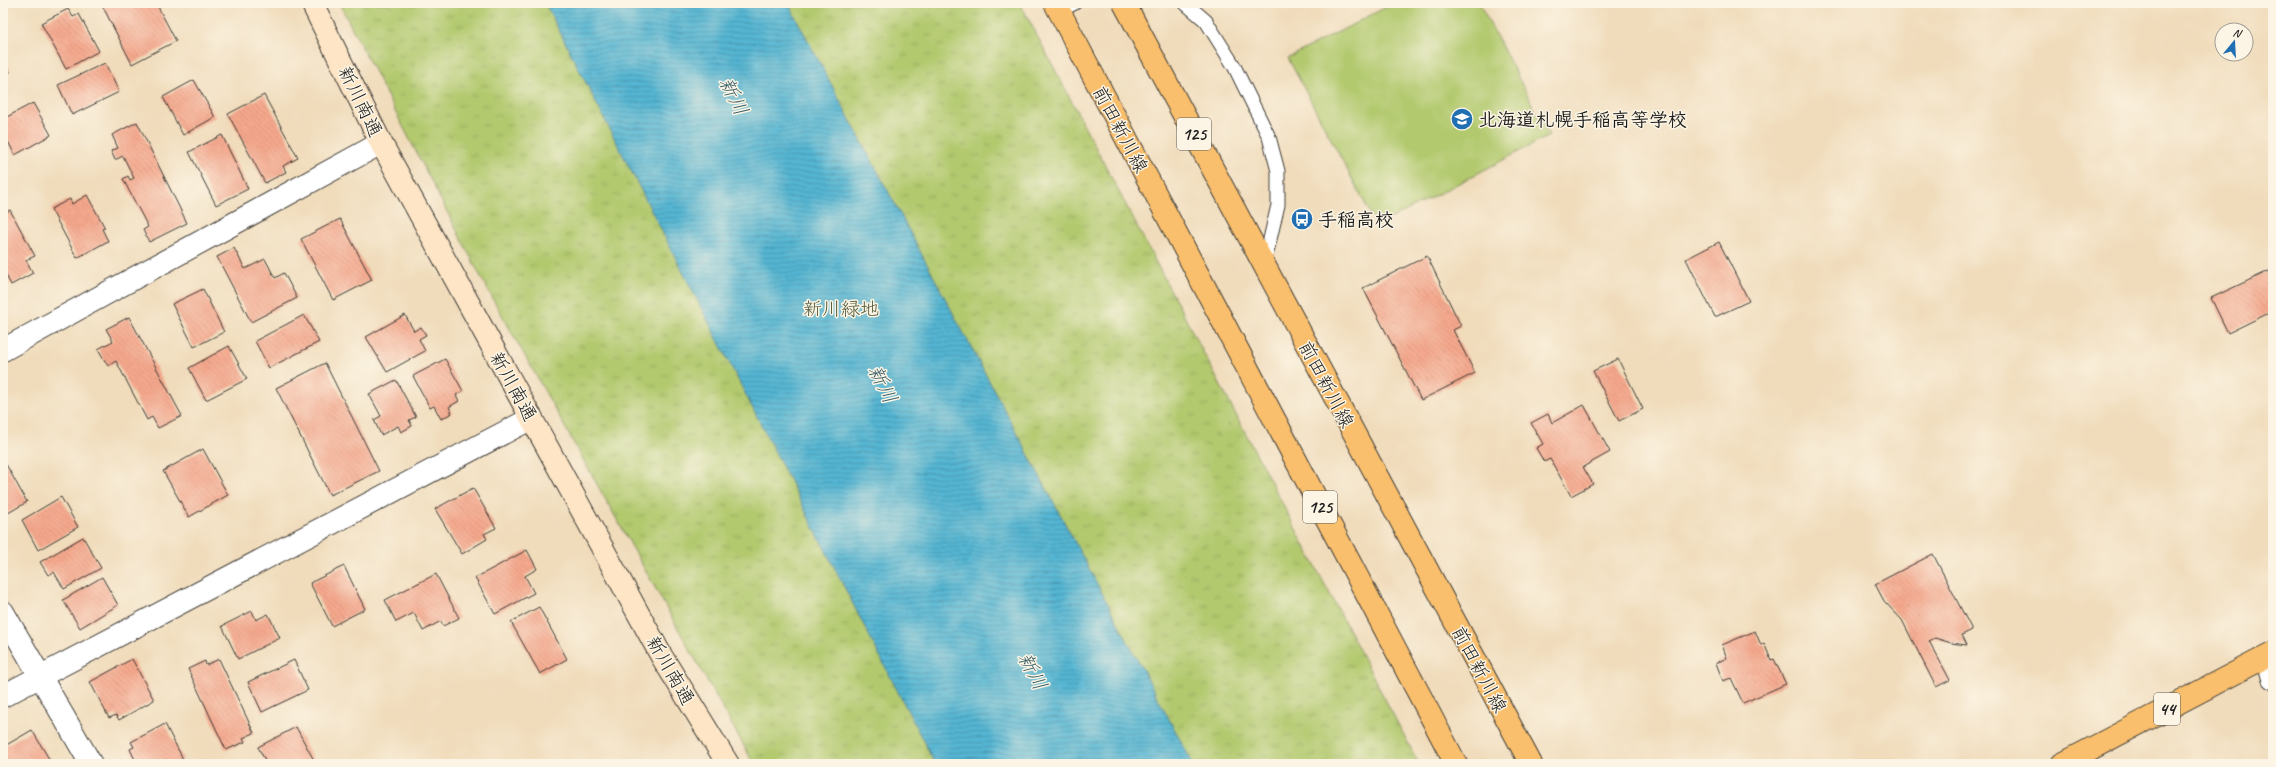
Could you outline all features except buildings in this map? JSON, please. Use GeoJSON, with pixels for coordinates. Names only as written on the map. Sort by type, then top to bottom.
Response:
{"type":"FeatureCollection","features":[{"type":"Feature","properties":{"kind":"main road","name":"前田新川線"},"geometry":{"type":"LineString","coordinates":[[1124,3],[1531,764]]}},
{"type":"Feature","properties":{"kind":"main road","name":"前田新川線"},"geometry":{"type":"LineString","coordinates":[[1063,6],[1456,764]]}},
{"type":"Feature","properties":{"kind":"main road","name":"44"},"geometry":{"type":"LineString","coordinates":[[2075,761],[2270,655]]}},
{"type":"Feature","properties":{"kind":"street","name":"新川南通"},"geometry":{"type":"LineString","coordinates":[[312,3],[381,143],[662,657],[728,764]]}},
{"type":"Feature","properties":{"kind":"street"},"geometry":{"type":"LineString","coordinates":[[3,350],[381,143]]}},
{"type":"Feature","properties":{"kind":"street"},"geometry":{"type":"LineString","coordinates":[[3,696],[39,675],[532,418]]}},
{"type":"Feature","properties":{"kind":"street"},"geometry":{"type":"LineString","coordinates":[[3,612],[91,764]]}},
{"type":"Feature","properties":{"kind":"street"},"geometry":{"type":"LineString","coordinates":[[2270,655],[2273,678]]}},
{"type":"Feature","properties":{"kind":"lane"},"geometry":{"type":"LineString","coordinates":[[1184,3],[1206,21],[1234,66],[1269,137],[1278,171],[1278,205],[1264,265]]}},
{"type":"Feature","properties":{"kind":"green space","name":"新川緑地"},"geometry":{"type":"Polygon","coordinates":[[[339,3],[1020,3],[1419,764],[754,764],[484,283],[339,3]]]}},
{"type":"Feature","properties":{"kind":"green space"},"geometry":{"type":"Polygon","coordinates":[[[1394,3],[1479,3],[1549,136],[1377,226],[1288,58],[1394,3]]]}},
{"type":"Feature","properties":{"kind":"water","name":"新川"},"geometry":{"type":"Polygon","coordinates":[[[545,3],[788,3],[1193,764],[935,764],[545,3]]]}},
{"type":"Feature","properties":{"kind":"place","name":"北海道札幌手稲高等学校"},"geometry":{"type":"Point","coordinates":[1462,119]}},
{"type":"Feature","properties":{"kind":"place","name":"手稲高校"},"geometry":{"type":"Point","coordinates":[1302,219]}}]}
